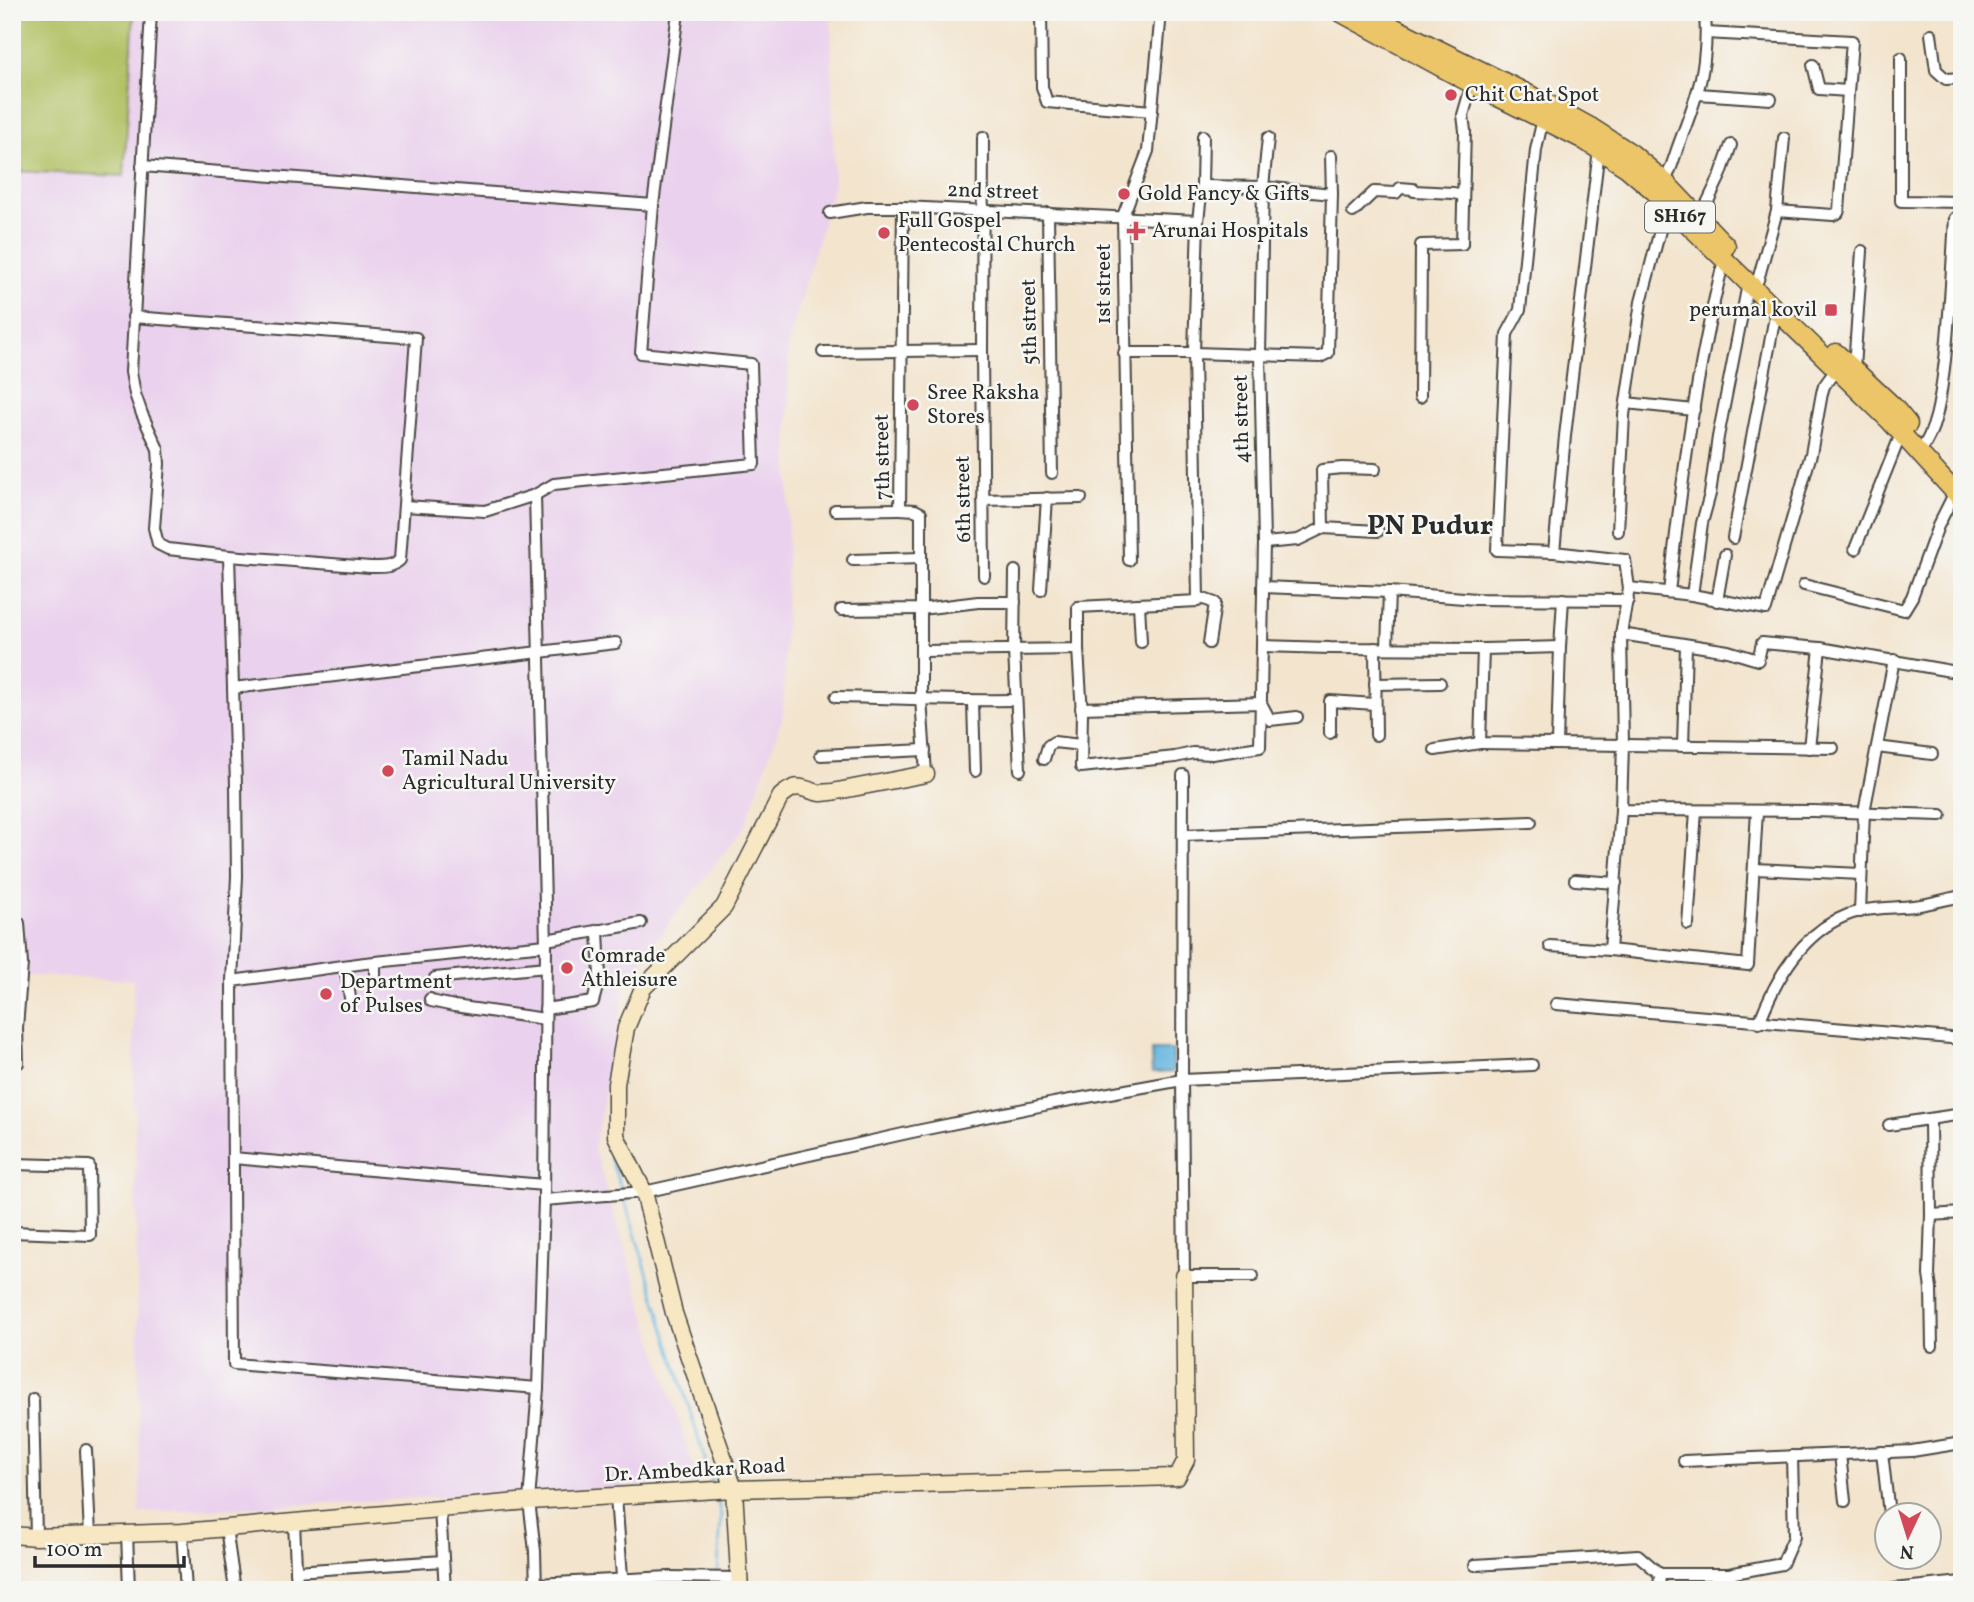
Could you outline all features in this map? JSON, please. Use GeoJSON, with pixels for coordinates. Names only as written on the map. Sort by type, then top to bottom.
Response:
{"type":"FeatureCollection","features":[{"type":"Feature","properties":{"kind":"main road","name":"SH167"},"geometry":{"type":"LineString","coordinates":[[1340,12],[1392,26],[1472,84],[1599,149],[1700,218],[1776,311],[1893,406],[1923,449],[1959,492]]}},
{"type":"Feature","properties":{"kind":"main road","name":"SH167"},"geometry":{"type":"LineString","coordinates":[[1365,12],[1550,105],[1631,153],[1662,193],[1724,260],[1778,301],[1845,368],[1901,434],[1923,449]]}},
{"type":"Feature","properties":{"kind":"street"},"geometry":{"type":"LineString","coordinates":[[133,317],[416,338],[400,560],[386,567],[229,555],[168,549],[158,544],[155,538],[158,449],[142,414],[132,382],[133,317],[151,12]]}},
{"type":"Feature","properties":{"kind":"street"},"geometry":{"type":"LineString","coordinates":[[404,506],[485,511],[535,495],[554,484],[754,464],[751,364],[641,353],[653,205],[678,12]]}},
{"type":"Feature","properties":{"kind":"street"},"geometry":{"type":"LineString","coordinates":[[1041,12],[1042,87],[1047,102],[1152,111]]}},
{"type":"Feature","properties":{"kind":"street","name":"1st street"},"geometry":{"type":"LineString","coordinates":[[1129,560],[1123,216],[1148,151],[1161,12]]}},
{"type":"Feature","properties":{"kind":"street"},"geometry":{"type":"LineString","coordinates":[[1618,531],[1626,403],[1641,302],[1662,193],[1704,70],[1705,12]]}},
{"type":"Feature","properties":{"kind":"street"},"geometry":{"type":"LineString","coordinates":[[1706,33],[1852,41],[1838,213],[1833,215],[1777,211]]}},
{"type":"Feature","properties":{"kind":"street"},"geometry":{"type":"LineString","coordinates":[[1931,34],[1936,70],[1947,79],[1962,78]]}},
{"type":"Feature","properties":{"kind":"street"},"geometry":{"type":"LineString","coordinates":[[1901,58],[1901,201],[1962,202]]}},
{"type":"Feature","properties":{"kind":"street"},"geometry":{"type":"LineString","coordinates":[[1813,65],[1819,89],[1849,91]]}},
{"type":"Feature","properties":{"kind":"street"},"geometry":{"type":"LineString","coordinates":[[1420,397],[1422,245],[1462,244],[1465,131],[1463,115],[1472,84]]}},
{"type":"Feature","properties":{"kind":"street"},"geometry":{"type":"LineString","coordinates":[[1698,94],[1771,99]]}},
{"type":"Feature","properties":{"kind":"street"},"geometry":{"type":"LineString","coordinates":[[1543,118],[1536,150],[1520,310],[1507,334],[1497,550],[1625,554],[1628,594],[1621,634],[1621,810],[1610,950]]}},
{"type":"Feature","properties":{"kind":"street"},"geometry":{"type":"LineString","coordinates":[[1044,759],[1048,746],[1054,742],[1081,745],[1078,607],[1198,601],[1194,353],[1203,136]]}},
{"type":"Feature","properties":{"kind":"street","name":"6th street"},"geometry":{"type":"LineString","coordinates":[[983,137],[984,576]]}},
{"type":"Feature","properties":{"kind":"street","name":"4th street"},"geometry":{"type":"LineString","coordinates":[[1081,745],[1081,767],[1260,747],[1264,543],[1260,355],[1262,187],[1268,138]]}},
{"type":"Feature","properties":{"kind":"street"},"geometry":{"type":"LineString","coordinates":[[1692,595],[1718,437],[1753,282],[1777,211],[1784,138]]}},
{"type":"Feature","properties":{"kind":"street"},"geometry":{"type":"LineString","coordinates":[[1700,218],[1721,174],[1731,145]]}},
{"type":"Feature","properties":{"kind":"street"},"geometry":{"type":"LineString","coordinates":[[1554,552],[1564,436],[1599,149]]}},
{"type":"Feature","properties":{"kind":"street"},"geometry":{"type":"LineString","coordinates":[[1124,353],[1320,356],[1328,353],[1331,156]]}},
{"type":"Feature","properties":{"kind":"street"},"geometry":{"type":"LineString","coordinates":[[142,166],[653,205]]}},
{"type":"Feature","properties":{"kind":"street"},"geometry":{"type":"LineString","coordinates":[[1202,186],[1262,187],[1332,194]]}},
{"type":"Feature","properties":{"kind":"street"},"geometry":{"type":"LineString","coordinates":[[1353,212],[1374,192],[1396,192],[1400,188],[1463,195]]}},
{"type":"Feature","properties":{"kind":"street","name":"2nd street"},"geometry":{"type":"LineString","coordinates":[[830,213],[867,206],[1198,221]]}},
{"type":"Feature","properties":{"kind":"street","name":"7th street"},"geometry":{"type":"LineString","coordinates":[[903,207],[900,509],[919,510],[921,513],[921,698],[926,774]]}},
{"type":"Feature","properties":{"kind":"street","name":"5th street"},"geometry":{"type":"LineString","coordinates":[[1048,213],[1052,473]]}},
{"type":"Feature","properties":{"kind":"street"},"geometry":{"type":"LineString","coordinates":[[1923,449],[1940,403],[1958,257],[1955,219]]}},
{"type":"Feature","properties":{"kind":"street"},"geometry":{"type":"LineString","coordinates":[[1263,587],[1476,599],[1563,598],[1669,592],[1766,609],[1811,454],[1824,386],[1845,368],[1862,251]]}},
{"type":"Feature","properties":{"kind":"street"},"geometry":{"type":"LineString","coordinates":[[1669,592],[1683,476],[1709,318],[1724,260]]}},
{"type":"Feature","properties":{"kind":"street"},"geometry":{"type":"LineString","coordinates":[[1733,538],[1776,311]]}},
{"type":"Feature","properties":{"kind":"street"},"geometry":{"type":"LineString","coordinates":[[1948,326],[1962,327]]}},
{"type":"Feature","properties":{"kind":"street"},"geometry":{"type":"LineString","coordinates":[[823,352],[982,350]]}},
{"type":"Feature","properties":{"kind":"street"},"geometry":{"type":"LineString","coordinates":[[1626,403],[1694,410]]}},
{"type":"Feature","properties":{"kind":"street"},"geometry":{"type":"LineString","coordinates":[[1855,549],[1901,434]]}},
{"type":"Feature","properties":{"kind":"street"},"geometry":{"type":"LineString","coordinates":[[1323,528],[1322,470],[1375,469]]}},
{"type":"Feature","properties":{"kind":"street"},"geometry":{"type":"LineString","coordinates":[[1804,585],[1905,610],[1938,526],[1959,492]]}},
{"type":"Feature","properties":{"kind":"street"},"geometry":{"type":"LineString","coordinates":[[535,495],[546,942],[544,1200],[538,1388],[529,1501],[536,1587],[623,1585],[669,1577],[739,1584],[734,1489],[674,1314],[637,1192],[616,1136],[616,1084],[626,1028],[643,988],[724,907],[781,796],[789,789],[799,786],[820,793],[832,792],[926,774]]}},
{"type":"Feature","properties":{"kind":"street"},"geometry":{"type":"LineString","coordinates":[[983,500],[1081,498]]}},
{"type":"Feature","properties":{"kind":"street"},"geometry":{"type":"LineString","coordinates":[[1041,590],[1047,499]]}},
{"type":"Feature","properties":{"kind":"street"},"geometry":{"type":"LineString","coordinates":[[835,510],[900,509]]}},
{"type":"Feature","properties":{"kind":"street"},"geometry":{"type":"LineString","coordinates":[[1264,543],[1298,540],[1323,528],[1378,531]]}},
{"type":"Feature","properties":{"kind":"street"},"geometry":{"type":"LineString","coordinates":[[229,555],[237,876],[232,981],[234,1364],[538,1388]]}},
{"type":"Feature","properties":{"kind":"street"},"geometry":{"type":"LineString","coordinates":[[1717,601],[1725,555]]}},
{"type":"Feature","properties":{"kind":"street"},"geometry":{"type":"LineString","coordinates":[[853,560],[921,558]]}},
{"type":"Feature","properties":{"kind":"street"},"geometry":{"type":"LineString","coordinates":[[1015,571],[1015,700],[1020,770]]}},
{"type":"Feature","properties":{"kind":"street"},"geometry":{"type":"LineString","coordinates":[[1387,648],[1389,592]]}},
{"type":"Feature","properties":{"kind":"street"},"geometry":{"type":"LineString","coordinates":[[1198,597],[1215,603],[1209,643]]}},
{"type":"Feature","properties":{"kind":"street"},"geometry":{"type":"LineString","coordinates":[[1557,743],[1563,598]]}},
{"type":"Feature","properties":{"kind":"street"},"geometry":{"type":"LineString","coordinates":[[841,610],[921,609],[978,602],[1015,602]]}},
{"type":"Feature","properties":{"kind":"street"},"geometry":{"type":"LineString","coordinates":[[1139,604],[1141,642]]}},
{"type":"Feature","properties":{"kind":"street"},"geometry":{"type":"LineString","coordinates":[[1621,634],[1728,652],[1758,660],[1762,643],[1820,648],[1962,673]]}},
{"type":"Feature","properties":{"kind":"street"},"geometry":{"type":"LineString","coordinates":[[233,688],[616,643]]}},
{"type":"Feature","properties":{"kind":"street"},"geometry":{"type":"LineString","coordinates":[[1683,746],[1686,645]]}},
{"type":"Feature","properties":{"kind":"street"},"geometry":{"type":"LineString","coordinates":[[1262,646],[1483,649],[1560,647]]}},
{"type":"Feature","properties":{"kind":"street"},"geometry":{"type":"LineString","coordinates":[[1375,648],[1376,735]]}},
{"type":"Feature","properties":{"kind":"street"},"geometry":{"type":"LineString","coordinates":[[1809,748],[1820,648]]}},
{"type":"Feature","properties":{"kind":"street"},"geometry":{"type":"LineString","coordinates":[[922,651],[1078,649]]}},
{"type":"Feature","properties":{"kind":"street"},"geometry":{"type":"LineString","coordinates":[[1480,743],[1483,649]]}},
{"type":"Feature","properties":{"kind":"street"},"geometry":{"type":"LineString","coordinates":[[1860,912],[1864,812],[1894,660]]}},
{"type":"Feature","properties":{"kind":"street"},"geometry":{"type":"LineString","coordinates":[[1375,684],[1440,683]]}},
{"type":"Feature","properties":{"kind":"street"},"geometry":{"type":"LineString","coordinates":[[836,697],[921,698],[973,702],[1015,700]]}},
{"type":"Feature","properties":{"kind":"street"},"geometry":{"type":"LineString","coordinates":[[1330,733],[1330,701],[1376,704]]}},
{"type":"Feature","properties":{"kind":"street"},"geometry":{"type":"LineString","coordinates":[[973,702],[975,771]]}},
{"type":"Feature","properties":{"kind":"street"},"geometry":{"type":"LineString","coordinates":[[1082,708],[1261,703],[1270,720],[1297,717]]}},
{"type":"Feature","properties":{"kind":"street"},"geometry":{"type":"LineString","coordinates":[[1436,750],[1480,743],[1833,748]]}},
{"type":"Feature","properties":{"kind":"street"},"geometry":{"type":"LineString","coordinates":[[1877,747],[1932,754]]}},
{"type":"Feature","properties":{"kind":"street"},"geometry":{"type":"LineString","coordinates":[[821,755],[925,750]]}},
{"type":"Feature","properties":{"kind":"street"},"geometry":{"type":"LineString","coordinates":[[1183,775],[1184,1276],[1253,1276]]}},
{"type":"Feature","properties":{"kind":"street"},"geometry":{"type":"LineString","coordinates":[[1621,810],[1941,815]]}},
{"type":"Feature","properties":{"kind":"street"},"geometry":{"type":"LineString","coordinates":[[1689,924],[1696,811]]}},
{"type":"Feature","properties":{"kind":"street"},"geometry":{"type":"LineString","coordinates":[[1550,946],[1748,965],[1757,811]]}},
{"type":"Feature","properties":{"kind":"street"},"geometry":{"type":"LineString","coordinates":[[1183,835],[1531,822]]}},
{"type":"Feature","properties":{"kind":"street"},"geometry":{"type":"LineString","coordinates":[[1754,870],[1861,874]]}},
{"type":"Feature","properties":{"kind":"street"},"geometry":{"type":"LineString","coordinates":[[1575,880],[1616,883]]}},
{"type":"Feature","properties":{"kind":"street"},"geometry":{"type":"LineString","coordinates":[[1759,1023],[1787,967],[1805,942],[1835,920],[1860,912],[1915,906],[1962,896]]}},
{"type":"Feature","properties":{"kind":"street"},"geometry":{"type":"LineString","coordinates":[[18,1063],[19,923]]}},
{"type":"Feature","properties":{"kind":"street"},"geometry":{"type":"LineString","coordinates":[[232,981],[546,942],[641,923]]}},
{"type":"Feature","properties":{"kind":"street"},"geometry":{"type":"LineString","coordinates":[[430,999],[454,1006],[545,1014],[593,1002],[600,976],[598,930]]}},
{"type":"Feature","properties":{"kind":"street"},"geometry":{"type":"LineString","coordinates":[[375,962],[375,980]]}},
{"type":"Feature","properties":{"kind":"street"},"geometry":{"type":"LineString","coordinates":[[345,966],[352,1004]]}},
{"type":"Feature","properties":{"kind":"street"},"geometry":{"type":"LineString","coordinates":[[435,978],[546,967]]}},
{"type":"Feature","properties":{"kind":"street"},"geometry":{"type":"LineString","coordinates":[[1556,1004],[1962,1038]]}},
{"type":"Feature","properties":{"kind":"street"},"geometry":{"type":"LineString","coordinates":[[544,1200],[637,1192],[912,1132],[1182,1080],[1532,1065]]}},
{"type":"Feature","properties":{"kind":"street"},"geometry":{"type":"LineString","coordinates":[[1889,1125],[1962,1114]]}},
{"type":"Feature","properties":{"kind":"street"},"geometry":{"type":"LineString","coordinates":[[1930,1119],[1929,1275],[1932,1346]]}},
{"type":"Feature","properties":{"kind":"street"},"geometry":{"type":"LineString","coordinates":[[233,1158],[544,1185]]}},
{"type":"Feature","properties":{"kind":"street"},"geometry":{"type":"LineString","coordinates":[[12,1164],[89,1166],[90,1235],[12,1232]]}},
{"type":"Feature","properties":{"kind":"street"},"geometry":{"type":"LineString","coordinates":[[1931,1215],[1962,1213]]}},
{"type":"Feature","properties":{"kind":"street","name":"Dr. Ambedkar Road"},"geometry":{"type":"LineString","coordinates":[[12,1535],[36,1537],[182,1532],[529,1501],[734,1489],[1177,1477],[1186,1460],[1184,1276]]}},
{"type":"Feature","properties":{"kind":"street"},"geometry":{"type":"LineString","coordinates":[[33,1399],[36,1537]]}},
{"type":"Feature","properties":{"kind":"street"},"geometry":{"type":"LineString","coordinates":[[1684,1461],[1912,1451],[1962,1443]]}},
{"type":"Feature","properties":{"kind":"street"},"geometry":{"type":"LineString","coordinates":[[86,1450],[90,1535]]}},
{"type":"Feature","properties":{"kind":"street"},"geometry":{"type":"LineString","coordinates":[[1882,1452],[1887,1500]]}},
{"type":"Feature","properties":{"kind":"street"},"geometry":{"type":"LineString","coordinates":[[1840,1454],[1845,1501]]}},
{"type":"Feature","properties":{"kind":"street"},"geometry":{"type":"LineString","coordinates":[[1475,1565],[1638,1555],[1660,1574],[1729,1574],[1782,1564],[1794,1537],[1792,1456]]}},
{"type":"Feature","properties":{"kind":"street"},"geometry":{"type":"LineString","coordinates":[[616,1497],[623,1585]]}},
{"type":"Feature","properties":{"kind":"street"},"geometry":{"type":"LineString","coordinates":[[440,1509],[445,1590]]}},
{"type":"Feature","properties":{"kind":"street"},"geometry":{"type":"LineString","coordinates":[[293,1522],[297,1590]]}},
{"type":"Feature","properties":{"kind":"street"},"geometry":{"type":"LineString","coordinates":[[226,1528],[234,1590]]}},
{"type":"Feature","properties":{"kind":"street"},"geometry":{"type":"LineString","coordinates":[[182,1532],[186,1590]]}},
{"type":"Feature","properties":{"kind":"street"},"geometry":{"type":"LineString","coordinates":[[127,1534],[129,1590]]}},
{"type":"Feature","properties":{"kind":"street"},"geometry":{"type":"LineString","coordinates":[[296,1571],[443,1561]]}},
{"type":"Feature","properties":{"kind":"street"},"geometry":{"type":"LineString","coordinates":[[1658,1590],[1660,1574]]}},
{"type":"Feature","properties":{"kind":"street"},"geometry":{"type":"LineString","coordinates":[[1893,1589],[1962,1582]]}},
{"type":"Feature","properties":{"kind":"shaded area","name":"Tamil Nadu Agricultural University"},"geometry":{"type":"Polygon","coordinates":[[[12,12],[831,12],[834,184],[788,345],[789,487],[783,716],[745,826],[627,978],[594,1149],[698,1483],[140,1513],[133,980],[15,975],[12,953],[12,12]]]}},
{"type":"Feature","properties":{"kind":"green space"},"geometry":{"type":"Polygon","coordinates":[[[12,12],[134,12],[124,176],[12,171],[12,12]]]}},
{"type":"Feature","properties":{"kind":"water"},"geometry":{"type":"Polygon","coordinates":[[[1151,1050],[1173,1050],[1173,1072],[1152,1073],[1151,1050]]]}},
{"type":"Feature","properties":{"kind":"waterway"},"geometry":{"type":"LineString","coordinates":[[610,1158],[622,1191]]}},
{"type":"Feature","properties":{"kind":"waterway"},"geometry":{"type":"LineString","coordinates":[[624,1198],[712,1482]]}},
{"type":"Feature","properties":{"kind":"waterway"},"geometry":{"type":"LineString","coordinates":[[717,1499],[721,1516],[718,1573]]}},
{"type":"Feature","properties":{"kind":"place","name":"Chit Chat Spot"},"geometry":{"type":"Point","coordinates":[1451,95]}},
{"type":"Feature","properties":{"kind":"place","name":"Gold Fancy & Gifts"},"geometry":{"type":"Point","coordinates":[1124,194]}},
{"type":"Feature","properties":{"kind":"place","name":"Arunai Hospitals"},"geometry":{"type":"Point","coordinates":[1136,231]}},
{"type":"Feature","properties":{"kind":"place","name":"Full Gospel Pentecostal Church"},"geometry":{"type":"Point","coordinates":[884,233]}},
{"type":"Feature","properties":{"kind":"place","name":"perumal kovil"},"geometry":{"type":"Point","coordinates":[1831,310]}},
{"type":"Feature","properties":{"kind":"place","name":"Sree Raksha Stores"},"geometry":{"type":"Point","coordinates":[913,405]}},
{"type":"Feature","properties":{"kind":"place","name":"Tamil Nadu Agricultural University"},"geometry":{"type":"Point","coordinates":[388,771]}},
{"type":"Feature","properties":{"kind":"place","name":"Comrade Athleisure"},"geometry":{"type":"Point","coordinates":[567,968]}},
{"type":"Feature","properties":{"kind":"place","name":"Department of Pulses"},"geometry":{"type":"Point","coordinates":[326,994]}},
{"type":"Feature","properties":{"kind":"district","name":"PN Pudur"},"geometry":{"type":"Point","coordinates":[1430,526]}}]}
